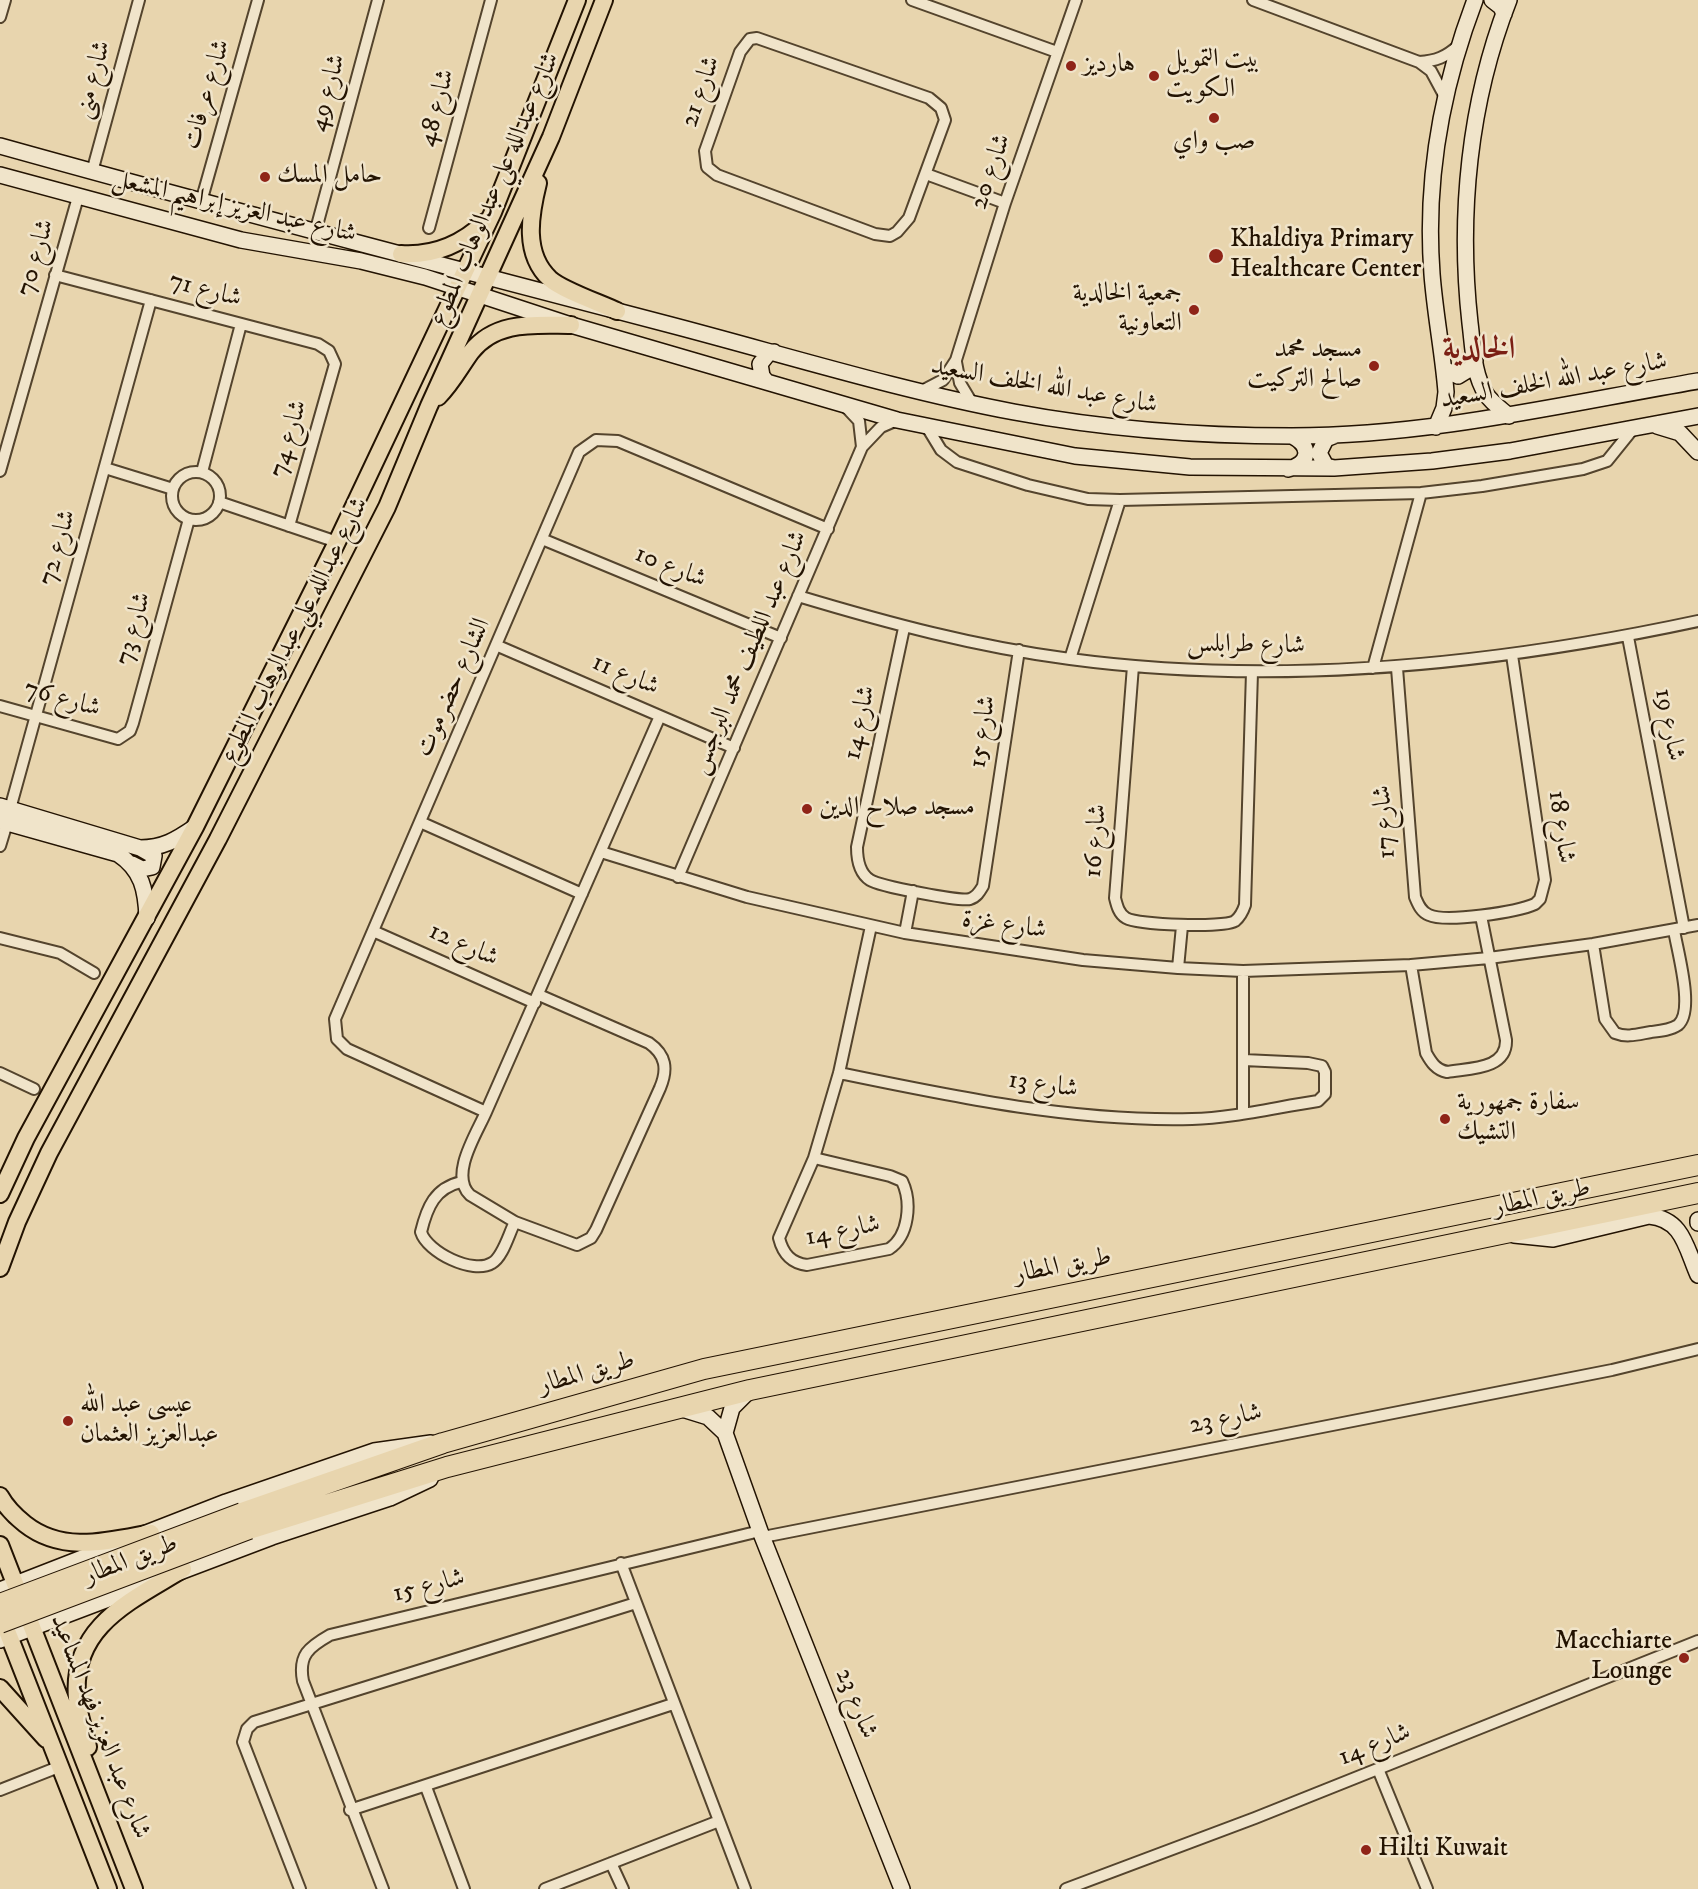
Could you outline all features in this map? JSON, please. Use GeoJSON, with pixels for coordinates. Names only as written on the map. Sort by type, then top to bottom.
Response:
{"type":"FeatureCollection","features":[{"type":"Feature","properties":{"kind":"highway","name":"طريق المطار"},"geometry":{"type":"LineString","coordinates":[[0,1604],[246,1521],[443,1443],[704,1369],[1698,1164]]}},
{"type":"Feature","properties":{"kind":"highway","name":"طريق المطار"},"geometry":{"type":"LineString","coordinates":[[3,1633],[246,1521],[447,1467],[750,1390],[1698,1193]]}},
{"type":"Feature","properties":{"kind":"highway"},"geometry":{"type":"LineString","coordinates":[[1035,1329],[1070,1314],[1179,1290],[1185,1286],[1186,1280],[1175,1272]]}},
{"type":"Feature","properties":{"kind":"main road","name":"شارع عبدالله علي عبدالوهاب المطوع"},"geometry":{"type":"LineString","coordinates":[[0,1194],[26,1138],[195,827],[337,543],[493,212],[577,0]]}},
{"type":"Feature","properties":{"kind":"main road","name":"شارع عبدالله علي عبدالوهاب المطوع"},"geometry":{"type":"LineString","coordinates":[[0,1268],[17,1222],[58,1137],[218,839],[382,517],[429,406],[551,137],[604,0]]}},
{"type":"Feature","properties":{"kind":"main road"},"geometry":{"type":"LineString","coordinates":[[1492,0],[1506,7],[1483,82],[1466,191],[1465,276],[1475,361],[1485,393],[1509,416]]}},
{"type":"Feature","properties":{"kind":"main road"},"geometry":{"type":"LineString","coordinates":[[1436,427],[1444,408],[1446,392],[1432,273],[1432,183],[1445,97],[1458,46],[1476,2]]}},
{"type":"Feature","properties":{"kind":"main road"},"geometry":{"type":"LineString","coordinates":[[551,137],[533,203],[530,238],[535,254],[541,268],[551,280],[617,311]]}},
{"type":"Feature","properties":{"kind":"main road","name":"شارع عبد العزيز إبراهيم المشعل"},"geometry":{"type":"LineString","coordinates":[[0,146],[465,272]]}},
{"type":"Feature","properties":{"kind":"main road"},"geometry":{"type":"LineString","coordinates":[[7,177],[26,168],[22,153]]}},
{"type":"Feature","properties":{"kind":"main road"},"geometry":{"type":"LineString","coordinates":[[44,188],[37,178],[37,172],[45,162],[51,160]]}},
{"type":"Feature","properties":{"kind":"main road","name":"شارع عبد العزيز إبراهيم المشعل"},"geometry":{"type":"LineString","coordinates":[[7,177],[241,240],[361,261],[457,287]]}},
{"type":"Feature","properties":{"kind":"main road"},"geometry":{"type":"LineString","coordinates":[[401,254],[421,254],[450,247],[469,236],[493,212]]}},
{"type":"Feature","properties":{"kind":"main road"},"geometry":{"type":"LineString","coordinates":[[241,240],[253,228],[248,214]]}},
{"type":"Feature","properties":{"kind":"main road","name":"شارع عبد الله الخلف السعيد"},"geometry":{"type":"LineString","coordinates":[[465,272],[972,403],[1083,423],[1155,431],[1292,436],[1436,427],[1698,381]]}},
{"type":"Feature","properties":{"kind":"main road"},"geometry":{"type":"LineString","coordinates":[[457,287],[571,325],[897,420],[1075,456],[1180,466],[1334,468],[1432,461],[1632,430],[1698,416]]}},
{"type":"Feature","properties":{"kind":"main road"},"geometry":{"type":"LineString","coordinates":[[429,406],[456,377],[477,345],[492,334],[524,325],[571,325]]}},
{"type":"Feature","properties":{"kind":"main road"},"geometry":{"type":"LineString","coordinates":[[766,381],[762,376],[760,364],[768,354],[774,352]]}},
{"type":"Feature","properties":{"kind":"main road"},"geometry":{"type":"LineString","coordinates":[[1444,369],[1458,376],[1472,368],[1475,361]]}},
{"type":"Feature","properties":{"kind":"main road"},"geometry":{"type":"LineString","coordinates":[[1654,425],[1680,433],[1698,452]]}},
{"type":"Feature","properties":{"kind":"main road"},"geometry":{"type":"LineString","coordinates":[[1334,468],[1326,466],[1319,453],[1326,439],[1336,435]]}},
{"type":"Feature","properties":{"kind":"main road"},"geometry":{"type":"LineString","coordinates":[[1288,469],[1298,466],[1304,459],[1305,449],[1301,440],[1292,436]]}},
{"type":"Feature","properties":{"kind":"main road"},"geometry":{"type":"LineString","coordinates":[[4,815],[140,848],[157,848],[173,842],[195,827]]}},
{"type":"Feature","properties":{"kind":"main road"},"geometry":{"type":"LineString","coordinates":[[4,815],[118,854],[142,869],[152,867],[154,856],[140,848]]}},
{"type":"Feature","properties":{"kind":"main road"},"geometry":{"type":"LineString","coordinates":[[132,864],[140,875],[146,895],[147,918]]}},
{"type":"Feature","properties":{"kind":"main road"},"geometry":{"type":"LineString","coordinates":[[58,1137],[48,1134],[46,1125],[86,1049],[99,1004]]}},
{"type":"Feature","properties":{"kind":"main road"},"geometry":{"type":"LineString","coordinates":[[1502,1234],[1552,1239],[1649,1216],[1659,1217],[1670,1221],[1679,1229],[1698,1275]]}},
{"type":"Feature","properties":{"kind":"main road"},"geometry":{"type":"LineString","coordinates":[[677,1408],[708,1417],[725,1433],[732,1408],[750,1390]]}},
{"type":"Feature","properties":{"kind":"main road","name":"شارع 23"},"geometry":{"type":"LineString","coordinates":[[725,1433],[762,1534],[902,1889]]}},
{"type":"Feature","properties":{"kind":"main road","name":"طريق المطار"},"geometry":{"type":"LineString","coordinates":[[0,1590],[226,1502],[374,1450],[404,1445],[443,1443]]}},
{"type":"Feature","properties":{"kind":"main road","name":"طريق المطار"},"geometry":{"type":"LineString","coordinates":[[3,1633],[33,1627],[272,1536],[390,1498],[421,1485],[447,1467]]}},
{"type":"Feature","properties":{"kind":"main road"},"geometry":{"type":"LineString","coordinates":[[0,1496],[14,1515],[33,1530],[71,1544],[93,1544],[151,1533]]}},
{"type":"Feature","properties":{"kind":"main road"},"geometry":{"type":"LineString","coordinates":[[0,1545],[16,1583]]}},
{"type":"Feature","properties":{"kind":"main road"},"geometry":{"type":"LineString","coordinates":[[70,1563],[63,1578],[64,1587],[74,1601],[90,1605]]}},
{"type":"Feature","properties":{"kind":"main road"},"geometry":{"type":"LineString","coordinates":[[105,1815],[77,1699],[77,1671],[82,1655],[98,1626],[119,1607],[183,1569]]}},
{"type":"Feature","properties":{"kind":"main road","name":"شارع عبد العزيز فهد المساعيد"},"geometry":{"type":"LineString","coordinates":[[16,1583],[134,1889]]}},
{"type":"Feature","properties":{"kind":"main road","name":"شارع عبد العزيز فهد المساعيد"},"geometry":{"type":"LineString","coordinates":[[0,1613],[3,1633],[54,1748],[108,1889]]}},
{"type":"Feature","properties":{"kind":"main road"},"geometry":{"type":"LineString","coordinates":[[0,1688],[54,1748]]}},
{"type":"Feature","properties":{"kind":"street"},"geometry":{"type":"LineString","coordinates":[[0,17],[5,0]]}},
{"type":"Feature","properties":{"kind":"street","name":"شارع منى"},"geometry":{"type":"LineString","coordinates":[[92,172],[139,0]]}},
{"type":"Feature","properties":{"kind":"street","name":"شارع عرفات"},"geometry":{"type":"LineString","coordinates":[[201,202],[258,0]]}},
{"type":"Feature","properties":{"kind":"street","name":"شارع 49"},"geometry":{"type":"LineString","coordinates":[[315,233],[378,0]]}},
{"type":"Feature","properties":{"kind":"street","name":"شارع 48"},"geometry":{"type":"LineString","coordinates":[[429,228],[491,0]]}},
{"type":"Feature","properties":{"kind":"street"},"geometry":{"type":"LineString","coordinates":[[912,0],[1057,52]]}},
{"type":"Feature","properties":{"kind":"street","name":"شارع 20"},"geometry":{"type":"LineString","coordinates":[[922,391],[943,380],[956,360],[1005,203],[1076,0]]}},
{"type":"Feature","properties":{"kind":"street"},"geometry":{"type":"LineString","coordinates":[[1253,0],[1419,62],[1435,77],[1445,97]]}},
{"type":"Feature","properties":{"kind":"street","name":"شارع 21"},"geometry":{"type":"LineString","coordinates":[[750,39],[764,39],[929,98],[937,104],[945,120],[926,174],[909,218],[897,232],[882,236],[711,172],[705,162],[705,151],[745,44],[750,39]]}},
{"type":"Feature","properties":{"kind":"street"},"geometry":{"type":"LineString","coordinates":[[1419,62],[1434,61],[1447,55],[1458,46]]}},
{"type":"Feature","properties":{"kind":"street"},"geometry":{"type":"LineString","coordinates":[[926,174],[1005,203]]}},
{"type":"Feature","properties":{"kind":"street","name":"شارع 70"},"geometry":{"type":"LineString","coordinates":[[0,471],[78,197]]}},
{"type":"Feature","properties":{"kind":"street","name":"شارع 71"},"geometry":{"type":"LineString","coordinates":[[55,275],[318,344],[329,351],[335,364]]}},
{"type":"Feature","properties":{"kind":"street","name":"شارع 72"},"geometry":{"type":"LineString","coordinates":[[0,846],[4,815],[152,300]]}},
{"type":"Feature","properties":{"kind":"street"},"geometry":{"type":"LineString","coordinates":[[202,472],[241,324]]}},
{"type":"Feature","properties":{"kind":"street"},"geometry":{"type":"LineString","coordinates":[[956,360],[960,383],[972,403]]}},
{"type":"Feature","properties":{"kind":"street","name":"شارع 74"},"geometry":{"type":"LineString","coordinates":[[289,526],[335,364]]}},
{"type":"Feature","properties":{"kind":"street"},"geometry":{"type":"LineString","coordinates":[[844,405],[859,421],[862,447]]}},
{"type":"Feature","properties":{"kind":"street","name":"شارع عبد اللطيف محمد البرجس"},"geometry":{"type":"LineString","coordinates":[[678,877],[862,447],[881,427],[897,420]]}},
{"type":"Feature","properties":{"kind":"street"},"geometry":{"type":"LineString","coordinates":[[927,427],[941,450],[957,462],[1028,485],[1088,499],[1120,500],[1421,494],[1583,469],[1607,461],[1632,430]]}},
{"type":"Feature","properties":{"kind":"street","name":"الشارع حضرموت"},"geometry":{"type":"LineString","coordinates":[[486,1112],[347,1049],[337,1039],[335,1019],[498,646],[579,452],[589,443],[603,439],[618,441],[828,529]]}},
{"type":"Feature","properties":{"kind":"street"},"geometry":{"type":"LineString","coordinates":[[105,468],[172,489]]}},
{"type":"Feature","properties":{"kind":"street"},"geometry":{"type":"LineString","coordinates":[[202,472],[217,484],[219,502],[207,516],[189,519],[175,507],[172,489],[184,474],[202,472]]}},
{"type":"Feature","properties":{"kind":"street"},"geometry":{"type":"LineString","coordinates":[[1373,668],[1421,494]]}},
{"type":"Feature","properties":{"kind":"street"},"geometry":{"type":"LineString","coordinates":[[1070,659],[1120,500]]}},
{"type":"Feature","properties":{"kind":"street"},"geometry":{"type":"LineString","coordinates":[[219,502],[337,543]]}},
{"type":"Feature","properties":{"kind":"street","name":"شارع 73"},"geometry":{"type":"LineString","coordinates":[[112,738],[124,736],[133,723],[189,519]]}},
{"type":"Feature","properties":{"kind":"street","name":"شارع 10"},"geometry":{"type":"LineString","coordinates":[[542,539],[781,638]]}},
{"type":"Feature","properties":{"kind":"street","name":"شارع طرابلس"},"geometry":{"type":"LineString","coordinates":[[798,596],[904,628],[1070,659],[1133,666],[1252,672],[1397,668],[1512,655],[1628,637],[1698,621]]}},
{"type":"Feature","properties":{"kind":"street","name":"شارع 14"},"geometry":{"type":"LineString","coordinates":[[904,628],[857,847],[857,858],[864,874],[870,880],[913,891]]}},
{"type":"Feature","properties":{"kind":"street","name":"شارع 19"},"geometry":{"type":"LineString","coordinates":[[1628,637],[1679,929]]}},
{"type":"Feature","properties":{"kind":"street","name":"شارع 11"},"geometry":{"type":"LineString","coordinates":[[498,646],[734,748]]}},
{"type":"Feature","properties":{"kind":"street","name":"شارع 15"},"geometry":{"type":"LineString","coordinates":[[913,891],[965,900],[976,896],[983,886],[1019,650]]}},
{"type":"Feature","properties":{"kind":"street","name":"شارع 18"},"geometry":{"type":"LineString","coordinates":[[1481,916],[1535,904],[1540,899],[1545,880],[1512,655]]}},
{"type":"Feature","properties":{"kind":"street","name":"شارع 16"},"geometry":{"type":"LineString","coordinates":[[1133,666],[1115,898],[1120,913],[1130,920],[1182,926]]}},
{"type":"Feature","properties":{"kind":"street","name":"شارع 17"},"geometry":{"type":"LineString","coordinates":[[1397,668],[1415,897],[1419,907],[1430,916],[1481,916]]}},
{"type":"Feature","properties":{"kind":"street"},"geometry":{"type":"LineString","coordinates":[[1178,968],[1182,926],[1228,923],[1239,916],[1245,905],[1252,672]]}},
{"type":"Feature","properties":{"kind":"street","name":"شارع 76"},"geometry":{"type":"LineString","coordinates":[[0,706],[112,738]]}},
{"type":"Feature","properties":{"kind":"street"},"geometry":{"type":"LineString","coordinates":[[537,999],[649,1043],[659,1050],[666,1069],[660,1088],[591,1238],[584,1243],[572,1244],[515,1222],[470,1195],[461,1182],[465,1162],[486,1112],[660,716]]}},
{"type":"Feature","properties":{"kind":"street"},"geometry":{"type":"LineString","coordinates":[[420,822],[582,894]]}},
{"type":"Feature","properties":{"kind":"street","name":"شارع غزة"},"geometry":{"type":"LineString","coordinates":[[601,852],[747,897],[904,933],[1072,958],[1178,968],[1243,971],[1411,965],[1489,958],[1593,944],[1698,925]]}},
{"type":"Feature","properties":{"kind":"street"},"geometry":{"type":"LineString","coordinates":[[904,933],[913,891]]}},
{"type":"Feature","properties":{"kind":"street"},"geometry":{"type":"LineString","coordinates":[[1411,965],[1426,1053],[1436,1067],[1447,1072],[1492,1064],[1504,1054],[1506,1046],[1481,916]]}},
{"type":"Feature","properties":{"kind":"street","name":"شارع 14"},"geometry":{"type":"LineString","coordinates":[[814,1158],[890,1176],[902,1181],[907,1192],[908,1206],[903,1230],[895,1245],[889,1250],[807,1265],[799,1264],[788,1257],[779,1238],[814,1158],[839,1073],[871,926]]}},
{"type":"Feature","properties":{"kind":"street"},"geometry":{"type":"LineString","coordinates":[[1593,944],[1605,1019],[1615,1033],[1628,1036],[1670,1029],[1680,1023],[1684,1016],[1686,1002],[1679,929]]}},
{"type":"Feature","properties":{"kind":"street","name":"شارع 12"},"geometry":{"type":"LineString","coordinates":[[373,931],[537,999]]}},
{"type":"Feature","properties":{"kind":"street"},"geometry":{"type":"LineString","coordinates":[[0,938],[60,953],[82,964],[94,974]]}},
{"type":"Feature","properties":{"kind":"street"},"geometry":{"type":"LineString","coordinates":[[1243,971],[1243,1113]]}},
{"type":"Feature","properties":{"kind":"street","name":"شارع 13"},"geometry":{"type":"LineString","coordinates":[[839,1073],[933,1092],[1109,1118],[1194,1119],[1318,1101],[1325,1094],[1325,1072],[1316,1064],[1244,1060]]}},
{"type":"Feature","properties":{"kind":"street"},"geometry":{"type":"LineString","coordinates":[[0,1072],[34,1089]]}},
{"type":"Feature","properties":{"kind":"street"},"geometry":{"type":"LineString","coordinates":[[461,1182],[447,1185],[425,1216],[421,1232],[430,1247],[464,1263],[485,1266],[496,1260],[515,1222]]}},
{"type":"Feature","properties":{"kind":"street","name":"شارع 23"},"geometry":{"type":"LineString","coordinates":[[762,1534],[1612,1370],[1698,1349]]}},
{"type":"Feature","properties":{"kind":"street","name":"شارع 15"},"geometry":{"type":"LineString","coordinates":[[383,1889],[350,1810],[303,1681],[301,1663],[310,1647],[330,1635],[621,1563],[762,1534]]}},
{"type":"Feature","properties":{"kind":"street"},"geometry":{"type":"LineString","coordinates":[[621,1563],[745,1889]]}},
{"type":"Feature","properties":{"kind":"street"},"geometry":{"type":"LineString","coordinates":[[300,1889],[243,1742],[247,1729],[254,1722],[636,1603]]}},
{"type":"Feature","properties":{"kind":"street","name":"شارع 14"},"geometry":{"type":"LineString","coordinates":[[1066,1889],[1378,1769],[1698,1641]]}},
{"type":"Feature","properties":{"kind":"street"},"geometry":{"type":"LineString","coordinates":[[350,1810],[426,1787],[673,1704]]}},
{"type":"Feature","properties":{"kind":"street"},"geometry":{"type":"LineString","coordinates":[[0,1790],[61,1766]]}},
{"type":"Feature","properties":{"kind":"street"},"geometry":{"type":"LineString","coordinates":[[1378,1769],[1427,1889]]}},
{"type":"Feature","properties":{"kind":"street"},"geometry":{"type":"LineString","coordinates":[[426,1787],[464,1889]]}},
{"type":"Feature","properties":{"kind":"street"},"geometry":{"type":"LineString","coordinates":[[545,1889],[719,1821]]}},
{"type":"Feature","properties":{"kind":"street"},"geometry":{"type":"LineString","coordinates":[[611,1863],[622,1889]]}},
{"type":"Feature","properties":{"kind":"place","name":"هارديز"},"geometry":{"type":"Point","coordinates":[1071,66]}},
{"type":"Feature","properties":{"kind":"place","name":"بيت التمويل الكويت"},"geometry":{"type":"Point","coordinates":[1154,76]}},
{"type":"Feature","properties":{"kind":"place","name":"صب واي"},"geometry":{"type":"Point","coordinates":[1214,118]}},
{"type":"Feature","properties":{"kind":"place","name":"حامل المسك"},"geometry":{"type":"Point","coordinates":[265,177]}},
{"type":"Feature","properties":{"kind":"place","name":"Khaldiya Primary Healthcare Center"},"geometry":{"type":"Point","coordinates":[1216,256]}},
{"type":"Feature","properties":{"kind":"place","name":"جمعية الخالدية التعاونية"},"geometry":{"type":"Point","coordinates":[1194,310]}},
{"type":"Feature","properties":{"kind":"place","name":"مسجد محمد صالح التركيت"},"geometry":{"type":"Point","coordinates":[1374,366]}},
{"type":"Feature","properties":{"kind":"place","name":"مسجد صلاح الدين"},"geometry":{"type":"Point","coordinates":[807,809]}},
{"type":"Feature","properties":{"kind":"place","name":"سفارة جمهورية التشيك"},"geometry":{"type":"Point","coordinates":[1445,1119]}},
{"type":"Feature","properties":{"kind":"place","name":"عيسى عبد الله عبدالعزيز العثمان"},"geometry":{"type":"Point","coordinates":[68,1421]}},
{"type":"Feature","properties":{"kind":"place","name":"Macchiarte Lounge"},"geometry":{"type":"Point","coordinates":[1684,1658]}},
{"type":"Feature","properties":{"kind":"place","name":"Hilti Kuwait"},"geometry":{"type":"Point","coordinates":[1366,1850]}},
{"type":"Feature","properties":{"kind":"district","name":"الخالدية"},"geometry":{"type":"Point","coordinates":[1479,351]}}]}
